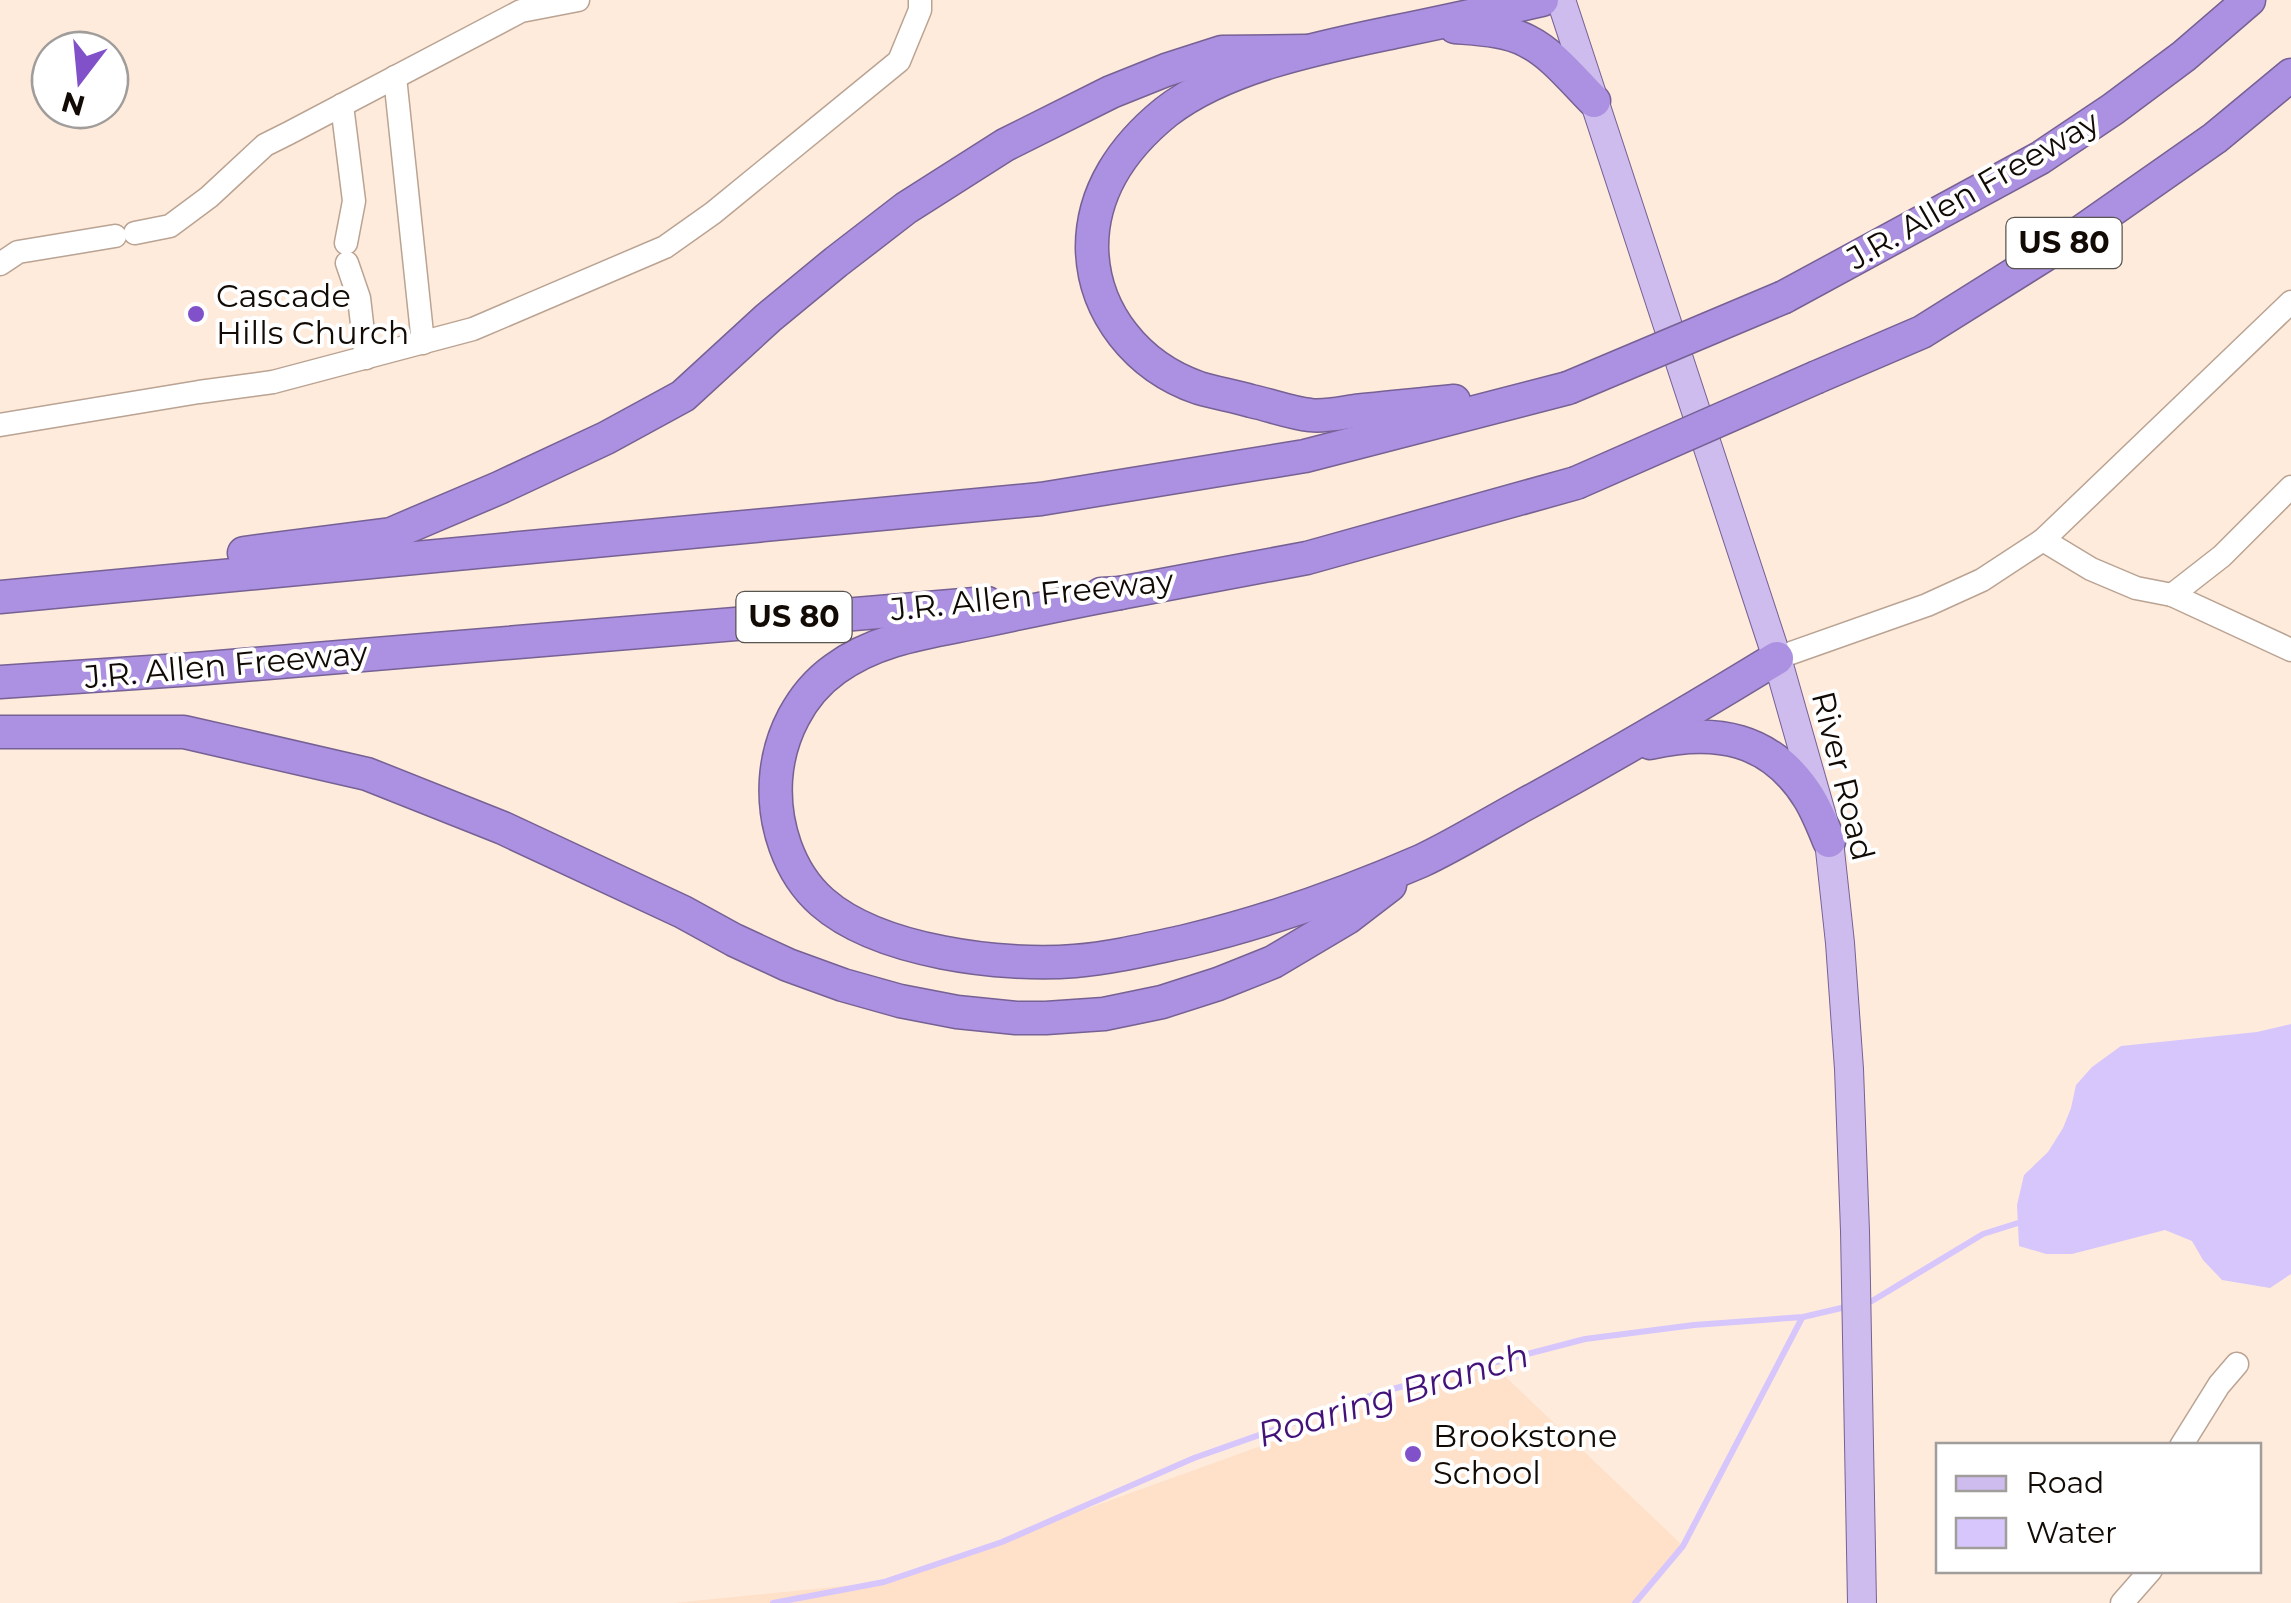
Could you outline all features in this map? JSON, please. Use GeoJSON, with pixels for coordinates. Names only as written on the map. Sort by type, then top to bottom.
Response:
{"type":"FeatureCollection","features":[{"type":"Feature","properties":{"kind":"highway"},"geometry":{"type":"LineString","coordinates":[[1426,25],[1458,0]]}},
{"type":"Feature","properties":{"kind":"highway"},"geometry":{"type":"LineString","coordinates":[[1542,0],[1305,50],[1192,95],[1145,130],[1109,176],[1097,204],[1092,262],[1098,290],[1127,341],[1148,362],[1198,387],[1312,416],[1568,388]]}},
{"type":"Feature","properties":{"kind":"highway","name":"J.R. Allen Freeway"},"geometry":{"type":"LineString","coordinates":[[1568,388],[1784,297],[2040,158],[2184,56],[2249,0]]}},
{"type":"Feature","properties":{"kind":"highway"},"geometry":{"type":"LineString","coordinates":[[1426,25],[1484,29],[1525,40],[1552,58],[1594,100]]}},
{"type":"Feature","properties":{"kind":"highway"},"geometry":{"type":"LineString","coordinates":[[0,586],[390,534],[500,488],[683,396],[836,262],[906,208],[1005,144],[1166,70],[1222,52],[1305,50]]}},
{"type":"Feature","properties":{"kind":"highway","name":"J.R. Allen Freeway"},"geometry":{"type":"LineString","coordinates":[[0,682],[1120,592],[1307,558],[1576,484],[1922,332],[2074,236],[2216,138],[2291,75]]}},
{"type":"Feature","properties":{"kind":"highway","name":"US 80"},"geometry":{"type":"LineString","coordinates":[[0,597],[1042,500],[1305,456],[1568,388]]}},
{"type":"Feature","properties":{"kind":"highway"},"geometry":{"type":"LineString","coordinates":[[1120,592],[888,640],[836,668],[814,687],[796,711],[784,737],[775,796],[788,853],[802,879],[821,901],[844,918],[899,940],[985,960],[1074,961],[1218,933],[1302,908],[1423,860],[1631,747],[1776,658]]}},
{"type":"Feature","properties":{"kind":"highway"},"geometry":{"type":"LineString","coordinates":[[0,732],[184,732],[367,774],[502,828],[788,965],[900,1002],[1016,1018],[1104,1014],[1162,1002],[1218,984],[1272,962],[1347,918],[1423,860]]}},
{"type":"Feature","properties":{"kind":"highway"},"geometry":{"type":"LineString","coordinates":[[1631,747],[1711,735],[1734,738],[1758,748],[1792,774],[1810,798],[1829,840]]}},
{"type":"Feature","properties":{"kind":"main road","name":"River Road"},"geometry":{"type":"LineString","coordinates":[[1560,0],[1776,658],[1829,840],[1840,943],[1856,1231],[1862,1603]]}},
{"type":"Feature","properties":{"kind":"street"},"geometry":{"type":"LineString","coordinates":[[0,264],[18,252],[170,226],[265,145],[521,11],[578,0]]}},
{"type":"Feature","properties":{"kind":"street"},"geometry":{"type":"LineString","coordinates":[[0,425],[273,382],[366,358],[473,329],[665,247],[714,213],[900,61],[920,10],[920,0]]}},
{"type":"Feature","properties":{"kind":"street"},"geometry":{"type":"LineString","coordinates":[[396,77],[423,342]]}},
{"type":"Feature","properties":{"kind":"street"},"geometry":{"type":"LineString","coordinates":[[342,105],[354,202],[347,253],[359,298],[366,358]]}},
{"type":"Feature","properties":{"kind":"street"},"geometry":{"type":"LineString","coordinates":[[1776,658],[1927,605],[1982,580],[2043,540],[2291,302]]}},
{"type":"Feature","properties":{"kind":"street"},"geometry":{"type":"LineString","coordinates":[[2172,595],[2222,556],[2291,487]]}},
{"type":"Feature","properties":{"kind":"street"},"geometry":{"type":"LineString","coordinates":[[2043,540],[2091,569],[2136,588],[2172,595],[2291,650]]}},
{"type":"Feature","properties":{"kind":"street"},"geometry":{"type":"LineString","coordinates":[[2183,1443],[2237,1364]]}},
{"type":"Feature","properties":{"kind":"street"},"geometry":{"type":"LineString","coordinates":[[2122,1603],[2148,1573]]}},
{"type":"Feature","properties":{"kind":"shaded area","name":"Brookstone School"},"geometry":{"type":"Polygon","coordinates":[[[1491,1363],[1683,1546],[1638,1603],[674,1603],[884,1582],[1491,1363]]]}},
{"type":"Feature","properties":{"kind":"water"},"geometry":{"type":"Polygon","coordinates":[[[2291,1024],[2291,1274],[2270,1288],[2222,1280],[2192,1241],[2165,1230],[2072,1254],[2046,1254],[2019,1246],[2017,1205],[2024,1175],[2048,1152],[2063,1128],[2076,1085],[2092,1067],[2121,1046],[2257,1032],[2291,1024]]]}},
{"type":"Feature","properties":{"kind":"waterway","name":"Roaring Branch"},"geometry":{"type":"LineString","coordinates":[[1862,1303],[1872,1301],[1983,1234],[2018,1223]]}},
{"type":"Feature","properties":{"kind":"waterway","name":"Roaring Branch"},"geometry":{"type":"LineString","coordinates":[[773,1603],[884,1582],[1002,1542],[1194,1458],[1381,1392],[1585,1339],[1803,1317],[1850,1306]]}},
{"type":"Feature","properties":{"kind":"waterway"},"geometry":{"type":"LineString","coordinates":[[1635,1603],[1683,1546],[1802,1318]]}},
{"type":"Feature","properties":{"kind":"place","name":"Cascade Hills Church"},"geometry":{"type":"Point","coordinates":[196,314]}},
{"type":"Feature","properties":{"kind":"place","name":"Brookstone School"},"geometry":{"type":"Point","coordinates":[1413,1454]}}]}
